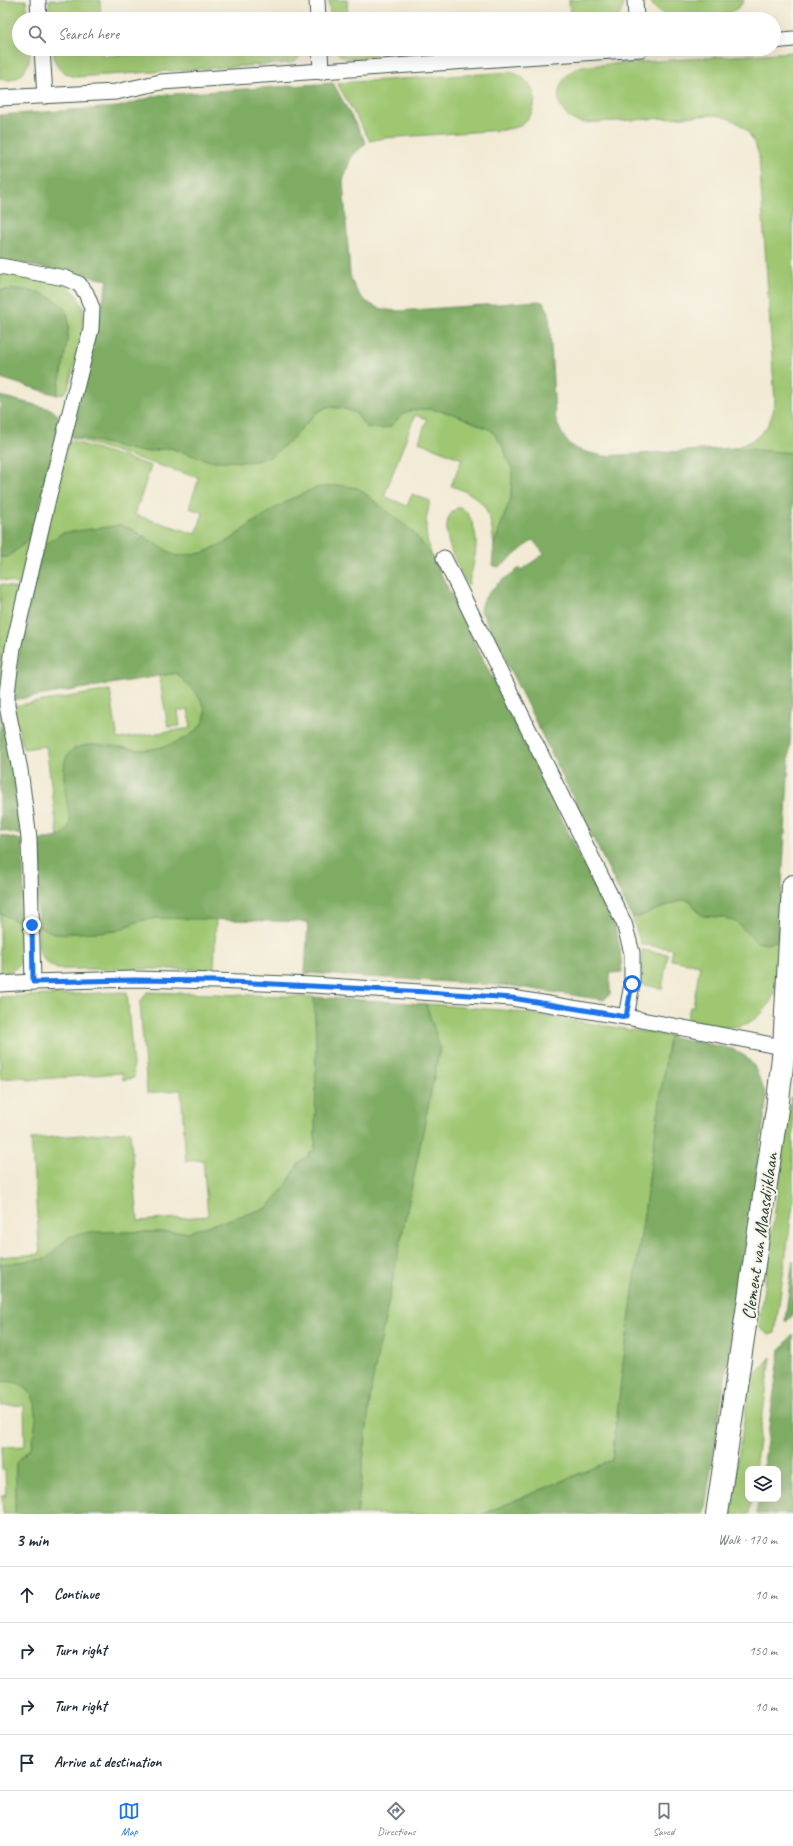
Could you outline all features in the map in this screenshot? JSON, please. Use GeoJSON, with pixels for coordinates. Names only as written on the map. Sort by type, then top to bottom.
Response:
{"type":"FeatureCollection","features":[{"type":"Feature","properties":{"kind":"street","name":"Clement van Maasdijklaan"},"geometry":{"type":"LineString","coordinates":[[717,1514],[762,1219],[777,1109],[788,1049],[793,886]]}},
{"type":"Feature","properties":{"kind":"lane"},"geometry":{"type":"LineString","coordinates":[[38,0],[39,12]]}},
{"type":"Feature","properties":{"kind":"lane"},"geometry":{"type":"LineString","coordinates":[[317,0],[318,12]]}},
{"type":"Feature","properties":{"kind":"lane"},"geometry":{"type":"LineString","coordinates":[[635,0],[636,12]]}},
{"type":"Feature","properties":{"kind":"lane"},"geometry":{"type":"LineString","coordinates":[[781,40],[793,39]]}},
{"type":"Feature","properties":{"kind":"lane"},"geometry":{"type":"LineString","coordinates":[[42,56],[45,96]]}},
{"type":"Feature","properties":{"kind":"lane"},"geometry":{"type":"LineString","coordinates":[[320,56],[321,72]]}},
{"type":"Feature","properties":{"kind":"lane"},"geometry":{"type":"LineString","coordinates":[[0,98],[116,92],[161,82],[542,56]]}},
{"type":"Feature","properties":{"kind":"lane"},"geometry":{"type":"LineString","coordinates":[[0,266],[65,278],[79,284],[86,294],[92,308],[91,329],[48,499],[13,648],[7,693],[7,706],[18,763],[29,838],[33,982]]}},
{"type":"Feature","properties":{"kind":"lane"},"geometry":{"type":"LineString","coordinates":[[444,558],[624,923],[632,953],[632,984],[626,1017]]}},
{"type":"Feature","properties":{"kind":"lane"},"geometry":{"type":"LineString","coordinates":[[0,984],[134,980],[214,981],[404,990],[512,998],[626,1017],[788,1049]]}},
{"type":"Feature","properties":{"kind":"green space"},"geometry":{"type":"Polygon","coordinates":[[[0,0],[26,0],[27,12],[12,12],[12,56],[30,56],[26,68],[18,77],[7,80],[0,79],[0,0]]]}},
{"type":"Feature","properties":{"kind":"green space"},"geometry":{"type":"Polygon","coordinates":[[[49,0],[100,0],[101,12],[50,12],[49,0]]]}},
{"type":"Feature","properties":{"kind":"green space"},"geometry":{"type":"Polygon","coordinates":[[[329,0],[347,0],[348,12],[330,12],[329,0]]]}},
{"type":"Feature","properties":{"kind":"green space"},"geometry":{"type":"Polygon","coordinates":[[[569,0],[623,0],[621,12],[570,12],[569,0]]]}},
{"type":"Feature","properties":{"kind":"green space"},"geometry":{"type":"Polygon","coordinates":[[[650,0],[744,0],[740,6],[730,12],[660,12],[650,0]]]}},
{"type":"Feature","properties":{"kind":"green space"},"geometry":{"type":"Polygon","coordinates":[[[793,52],[793,453],[734,448],[757,437],[762,432],[767,426],[775,402],[759,155],[752,139],[744,128],[732,120],[716,115],[583,123],[571,119],[564,112],[558,97],[562,82],[567,75],[582,66],[733,56],[781,56],[781,53],[793,52]]]}},
{"type":"Feature","properties":{"kind":"green space"},"geometry":{"type":"Polygon","coordinates":[[[54,56],[300,56],[298,59],[291,63],[76,77],[62,71],[56,64],[54,56]]]}},
{"type":"Feature","properties":{"kind":"green space"},"geometry":{"type":"Polygon","coordinates":[[[341,56],[371,56],[357,59],[341,56]]]}},
{"type":"Feature","properties":{"kind":"green space"},"geometry":{"type":"Polygon","coordinates":[[[512,72],[524,79],[529,84],[532,88],[535,100],[531,114],[520,126],[502,130],[384,138],[370,141],[337,83],[512,72]]]}},
{"type":"Feature","properties":{"kind":"green space"},"geometry":{"type":"Polygon","coordinates":[[[333,83],[366,143],[351,157],[343,181],[350,274],[357,291],[367,302],[381,308],[399,311],[539,301],[544,303],[549,312],[555,416],[567,441],[572,446],[585,452],[604,456],[734,448],[793,453],[793,688],[779,940],[767,944],[757,942],[736,922],[721,917],[703,916],[698,912],[691,901],[684,899],[638,917],[632,917],[480,609],[486,596],[496,586],[520,568],[521,570],[544,554],[533,540],[502,565],[498,567],[492,565],[494,545],[511,497],[512,469],[501,443],[491,430],[454,414],[430,409],[412,410],[403,414],[391,426],[382,429],[366,427],[356,413],[341,408],[327,407],[316,413],[289,442],[270,457],[250,462],[210,461],[170,448],[142,452],[70,435],[108,280],[0,260],[0,115],[118,107],[159,95],[333,83]]]}},
{"type":"Feature","properties":{"kind":"green space"},"geometry":{"type":"Polygon","coordinates":[[[0,272],[65,284],[76,294],[83,308],[83,330],[68,389],[63,394],[57,395],[69,325],[16,289],[0,290],[0,272]]]}},
{"type":"Feature","properties":{"kind":"green space"},"geometry":{"type":"Polygon","coordinates":[[[16,289],[37,292],[51,298],[58,302],[67,313],[67,340],[57,395],[0,378],[0,290],[16,289]]]}},
{"type":"Feature","properties":{"kind":"green space"},"geometry":{"type":"Polygon","coordinates":[[[0,396],[51,409],[58,415],[60,421],[32,537],[8,557],[0,557],[0,396]]]}},
{"type":"Feature","properties":{"kind":"green space"},"geometry":{"type":"Polygon","coordinates":[[[327,407],[341,408],[356,413],[366,427],[391,426],[403,414],[412,410],[430,409],[454,414],[491,430],[501,443],[512,469],[511,497],[494,545],[491,523],[484,506],[472,495],[451,486],[462,459],[419,442],[427,419],[415,415],[384,496],[407,506],[412,494],[430,501],[426,527],[427,539],[431,554],[413,532],[358,488],[252,523],[230,540],[203,553],[176,556],[131,529],[120,525],[43,546],[69,440],[151,466],[135,515],[196,534],[203,513],[189,508],[199,478],[70,437],[70,435],[142,452],[170,448],[210,461],[306,424],[316,413],[327,407]]]}},
{"type":"Feature","properties":{"kind":"green space"},"geometry":{"type":"Polygon","coordinates":[[[339,485],[358,488],[413,532],[431,554],[615,927],[620,949],[622,972],[610,973],[610,994],[604,1000],[513,986],[305,973],[308,922],[157,918],[139,921],[116,931],[56,934],[38,926],[35,840],[57,837],[62,835],[68,828],[70,822],[65,790],[64,764],[71,751],[79,747],[90,745],[143,750],[162,747],[185,738],[195,732],[202,724],[205,716],[202,701],[177,673],[13,700],[19,649],[43,546],[62,533],[120,525],[131,529],[176,556],[203,553],[230,540],[252,523],[287,501],[315,488],[339,485]]]}},
{"type":"Feature","properties":{"kind":"green space"},"geometry":{"type":"Polygon","coordinates":[[[457,508],[463,509],[467,512],[475,533],[476,551],[468,586],[454,558],[447,535],[447,524],[450,515],[457,508]]]}},
{"type":"Feature","properties":{"kind":"green space"},"geometry":{"type":"Polygon","coordinates":[[[32,537],[21,585],[0,579],[0,557],[8,557],[32,537]]]}},
{"type":"Feature","properties":{"kind":"green space"},"geometry":{"type":"Polygon","coordinates":[[[0,584],[20,590],[4,730],[0,726],[0,584]]]}},
{"type":"Feature","properties":{"kind":"green space"},"geometry":{"type":"Polygon","coordinates":[[[177,673],[202,701],[205,716],[201,724],[194,732],[173,744],[151,750],[121,747],[70,822],[68,830],[58,837],[46,746],[23,749],[13,706],[110,690],[118,739],[191,728],[188,709],[178,711],[180,726],[168,727],[159,676],[177,673]]]}},
{"type":"Feature","properties":{"kind":"green space"},"geometry":{"type":"Polygon","coordinates":[[[0,726],[5,733],[12,760],[21,835],[0,830],[0,726]]]}},
{"type":"Feature","properties":{"kind":"green space"},"geometry":{"type":"Polygon","coordinates":[[[0,835],[22,840],[25,925],[0,913],[0,835]]]}},
{"type":"Feature","properties":{"kind":"green space"},"geometry":{"type":"Polygon","coordinates":[[[684,899],[691,901],[698,912],[703,916],[721,917],[736,922],[757,942],[767,944],[779,940],[778,976],[774,995],[760,1015],[746,1024],[725,1027],[687,1019],[690,1007],[693,1007],[700,965],[671,960],[673,949],[641,944],[632,917],[638,917],[684,899]]]}},
{"type":"Feature","properties":{"kind":"green space"},"geometry":{"type":"Polygon","coordinates":[[[0,913],[25,925],[26,942],[24,956],[21,963],[10,971],[0,973],[0,913]]]}},
{"type":"Feature","properties":{"kind":"green space"},"geometry":{"type":"Polygon","coordinates":[[[157,918],[216,918],[214,969],[57,969],[50,965],[41,956],[39,951],[38,926],[56,934],[116,931],[139,921],[157,918]]]}},
{"type":"Feature","properties":{"kind":"green space"},"geometry":{"type":"Polygon","coordinates":[[[642,950],[668,954],[662,989],[642,984],[642,950]]]}},
{"type":"Feature","properties":{"kind":"green space"},"geometry":{"type":"Polygon","coordinates":[[[127,992],[134,1078],[123,1080],[122,1073],[27,1080],[27,1077],[0,1079],[0,997],[127,992]]]}},
{"type":"Feature","properties":{"kind":"green space"},"geometry":{"type":"Polygon","coordinates":[[[147,992],[314,997],[316,1039],[315,1149],[298,1164],[286,1186],[267,1208],[188,1232],[90,1232],[69,1237],[46,1259],[0,1264],[0,1257],[40,1254],[31,1139],[130,1131],[138,1221],[208,1216],[203,1160],[186,1161],[181,1090],[147,1093],[140,1003],[147,992]]]}},
{"type":"Feature","properties":{"kind":"green space"},"geometry":{"type":"Polygon","coordinates":[[[314,997],[426,1004],[440,1047],[372,1383],[357,1514],[15,1514],[16,1463],[32,1445],[36,1413],[32,1395],[27,1389],[20,1384],[0,1382],[0,1264],[46,1259],[69,1237],[90,1232],[188,1232],[267,1208],[286,1186],[298,1164],[315,1149],[316,1039],[314,997]]]}},
{"type":"Feature","properties":{"kind":"green space"},"geometry":{"type":"Polygon","coordinates":[[[426,1004],[512,1011],[669,1036],[623,1364],[612,1460],[483,1514],[357,1514],[372,1383],[440,1047],[426,1004]]]}},
{"type":"Feature","properties":{"kind":"green space"},"geometry":{"type":"Polygon","coordinates":[[[669,1036],[732,1049],[745,1056],[754,1066],[767,1097],[750,1218],[704,1514],[483,1514],[612,1460],[623,1364],[669,1036]]]}},
{"type":"Feature","properties":{"kind":"green space"},"geometry":{"type":"Polygon","coordinates":[[[793,1095],[793,1204],[775,1333],[769,1335],[760,1328],[759,1322],[791,1098],[793,1095]]]}},
{"type":"Feature","properties":{"kind":"green space"},"geometry":{"type":"Polygon","coordinates":[[[793,1260],[793,1315],[786,1322],[785,1320],[793,1260]]]}},
{"type":"Feature","properties":{"kind":"green space"},"geometry":{"type":"Polygon","coordinates":[[[793,1334],[793,1514],[756,1514],[758,1502],[781,1502],[781,1466],[763,1466],[780,1350],[793,1334]]]}},
{"type":"Feature","properties":{"kind":"green space"},"geometry":{"type":"Polygon","coordinates":[[[771,1357],[755,1466],[745,1466],[745,1502],[751,1502],[749,1514],[729,1514],[750,1383],[753,1377],[771,1357]]]}},
{"type":"Feature","properties":{"kind":"green space"},"geometry":{"type":"Polygon","coordinates":[[[10,1380],[24,1385],[33,1398],[37,1418],[31,1447],[16,1463],[15,1514],[3,1514],[2,1496],[6,1496],[5,1470],[2,1470],[1,1447],[25,1446],[24,1405],[0,1406],[0,1382],[10,1380]]]}},
{"type":"Feature","properties":{"kind":"route"},"geometry":{"type":"LineString","coordinates":[[32,925],[33,982],[134,980],[214,981],[312,985],[512,998],[626,1017],[632,984]]}}]}
